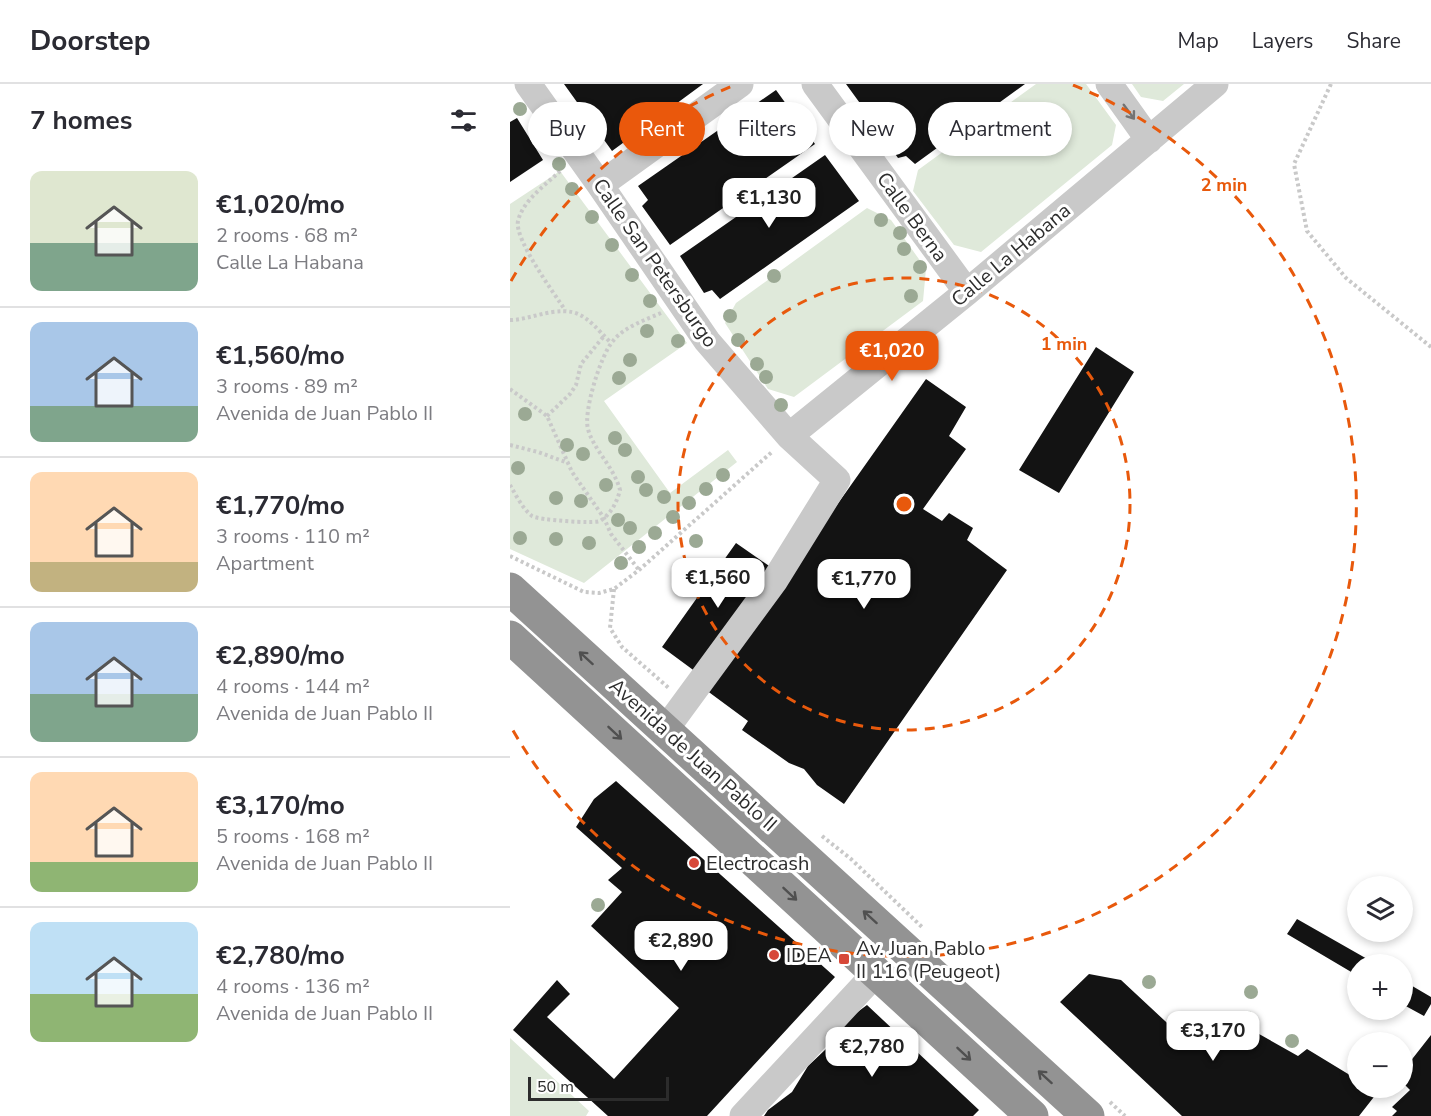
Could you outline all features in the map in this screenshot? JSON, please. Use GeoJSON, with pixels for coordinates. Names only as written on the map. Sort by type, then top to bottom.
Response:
{"type":"FeatureCollection","features":[{"type":"Feature","properties":{"kind":"highway","name":"Avenida de Juan Pablo II"},"geometry":{"type":"LineString","coordinates":[[510,589],[671,722],[1088,1116]]}},
{"type":"Feature","properties":{"kind":"highway","name":"Avenida de Juan Pablo II"},"geometry":{"type":"LineString","coordinates":[[510,637],[1032,1116]]}},
{"type":"Feature","properties":{"kind":"street","name":"Calle San Petersburgo"},"geometry":{"type":"LineString","coordinates":[[528,84],[707,341],[789,436],[837,480],[775,580],[671,722]]}},
{"type":"Feature","properties":{"kind":"street"},"geometry":{"type":"LineString","coordinates":[[600,185],[740,84]]}},
{"type":"Feature","properties":{"kind":"street","name":"Calle Berna"},"geometry":{"type":"LineString","coordinates":[[815,84],[967,292]]}},
{"type":"Feature","properties":{"kind":"street"},"geometry":{"type":"LineString","coordinates":[[1109,84],[1149,140]]}},
{"type":"Feature","properties":{"kind":"street","name":"Calle La Habana"},"geometry":{"type":"LineString","coordinates":[[789,436],[967,292],[1215,84]]}},
{"type":"Feature","properties":{"kind":"street"},"geometry":{"type":"LineString","coordinates":[[743,1116],[876,973]]}},
{"type":"Feature","properties":{"kind":"path"},"geometry":{"type":"LineString","coordinates":[[1331,84],[1294,164],[1307,231],[1346,278],[1431,347]]}},
{"type":"Feature","properties":{"kind":"path"},"geometry":{"type":"LineString","coordinates":[[560,171],[525,206],[518,223],[518,230],[523,243],[565,310]]}},
{"type":"Feature","properties":{"kind":"path"},"geometry":{"type":"LineString","coordinates":[[510,223],[518,223]]}},
{"type":"Feature","properties":{"kind":"path"},"geometry":{"type":"LineString","coordinates":[[510,320],[565,310],[576,312],[588,319],[611,343]]}},
{"type":"Feature","properties":{"kind":"path"},"geometry":{"type":"LineString","coordinates":[[510,485],[525,508],[537,518],[592,523],[604,518],[617,502],[621,490],[613,471],[592,438],[587,419],[595,382],[613,339],[631,327],[661,313]]}},
{"type":"Feature","properties":{"kind":"path"},"geometry":{"type":"LineString","coordinates":[[547,416],[570,394],[576,385],[581,364],[604,336]]}},
{"type":"Feature","properties":{"kind":"path"},"geometry":{"type":"LineString","coordinates":[[510,389],[547,416],[568,463],[604,518],[611,534],[639,570]]}},
{"type":"Feature","properties":{"kind":"path"},"geometry":{"type":"LineString","coordinates":[[510,556],[584,592],[598,593],[614,589],[639,570],[789,436]]}},
{"type":"Feature","properties":{"kind":"path"},"geometry":{"type":"LineString","coordinates":[[510,445],[568,463]]}},
{"type":"Feature","properties":{"kind":"path"},"geometry":{"type":"LineString","coordinates":[[614,589],[610,628],[622,646],[674,693],[671,722]]}},
{"type":"Feature","properties":{"kind":"green space"},"geometry":{"type":"Polygon","coordinates":[[[1036,84],[1086,84],[1116,125],[1112,145],[981,252],[954,245],[913,191],[918,170],[937,156],[1072,156],[1072,102],[1011,102],[1036,84]]]}},
{"type":"Feature","properties":{"kind":"green space"},"geometry":{"type":"Polygon","coordinates":[[[1132,84],[1184,84],[1163,101],[1141,97],[1132,84]]]}},
{"type":"Feature","properties":{"kind":"green space"},"geometry":{"type":"Polygon","coordinates":[[[560,171],[687,343],[604,401],[670,493],[728,450],[737,462],[584,583],[510,549],[510,204],[560,171]]]}},
{"type":"Feature","properties":{"kind":"green space"},"geometry":{"type":"Polygon","coordinates":[[[867,208],[891,220],[926,269],[923,301],[794,397],[768,389],[725,323],[736,303],[867,208]]]}},
{"type":"Feature","properties":{"kind":"green space"},"geometry":{"type":"Polygon","coordinates":[[[510,1038],[589,1111],[586,1116],[510,1116],[510,1038]]]}},
{"type":"Feature","properties":{"kind":"building"},"geometry":{"type":"Polygon","coordinates":[[[564,84],[703,84],[679,102],[619,102],[619,146],[612,151],[607,144],[607,102],[577,102],[564,84]]]}},
{"type":"Feature","properties":{"kind":"building"},"geometry":{"type":"Polygon","coordinates":[[[846,84],[1025,84],[1000,102],[928,102],[928,155],[915,164],[906,156],[916,156],[916,102],[859,102],[846,84]]]}},
{"type":"Feature","properties":{"kind":"building"},"geometry":{"type":"Polygon","coordinates":[[[776,90],[785,102],[759,102],[776,90]]]}},
{"type":"Feature","properties":{"kind":"building"},"geometry":{"type":"Polygon","coordinates":[[[517,118],[528,136],[528,156],[541,156],[543,160],[510,182],[510,122],[517,118]]]}},
{"type":"Feature","properties":{"kind":"building"},"geometry":{"type":"Polygon","coordinates":[[[717,131],[717,156],[798,156],[670,245],[642,206],[648,200],[638,186],[681,156],[705,156],[705,139],[717,131]]]}},
{"type":"Feature","properties":{"kind":"building"},"geometry":{"type":"Polygon","coordinates":[[[825,155],[859,201],[720,299],[712,290],[704,293],[680,256],[825,155]]]}},
{"type":"Feature","properties":{"kind":"building"},"geometry":{"type":"Polygon","coordinates":[[[1096,347],[1134,372],[1059,493],[1019,470],[1096,347]]]}},
{"type":"Feature","properties":{"kind":"building"},"geometry":{"type":"Polygon","coordinates":[[[926,379],[966,407],[949,436],[966,449],[923,509],[942,521],[949,513],[973,528],[967,540],[1007,570],[844,804],[817,785],[804,769],[789,763],[742,730],[748,721],[706,690],[926,379]]]}},
{"type":"Feature","properties":{"kind":"building"},"geometry":{"type":"Polygon","coordinates":[[[736,543],[775,570],[700,675],[662,647],[736,543]]]}},
{"type":"Feature","properties":{"kind":"building"},"geometry":{"type":"Polygon","coordinates":[[[616,781],[835,977],[707,1116],[608,1116],[513,1030],[557,980],[570,994],[547,1017],[614,1079],[679,1008],[591,926],[622,892],[608,880],[622,868],[576,827],[594,799],[616,781]]]}},
{"type":"Feature","properties":{"kind":"building"},"geometry":{"type":"Polygon","coordinates":[[[1297,919],[1358,954],[1347,954],[1347,969],[1287,934],[1297,919]]]}},
{"type":"Feature","properties":{"kind":"building"},"geometry":{"type":"Polygon","coordinates":[[[1089,974],[1121,980],[1194,1048],[1227,1016],[1298,1056],[1307,1049],[1347,1073],[1347,1098],[1373,1098],[1359,1116],[1182,1116],[1060,1002],[1089,974]]]}},
{"type":"Feature","properties":{"kind":"building"},"geometry":{"type":"Polygon","coordinates":[[[1413,986],[1431,997],[1431,1004],[1424,1016],[1413,1010],[1413,986]]]}},
{"type":"Feature","properties":{"kind":"building"},"geometry":{"type":"Polygon","coordinates":[[[867,1005],[979,1110],[973,1116],[764,1116],[768,1110],[792,1092],[808,1066],[826,1049],[840,1025],[867,1005]]]}},
{"type":"Feature","properties":{"kind":"building"},"geometry":{"type":"Polygon","coordinates":[[[1431,1035],[1431,1116],[1392,1116],[1397,1111],[1392,1107],[1402,1098],[1413,1098],[1413,1058],[1431,1035]]]}},
{"type":"Feature","properties":{"kind":"place","name":"Electrocash"},"geometry":{"type":"Point","coordinates":[694,863]}},
{"type":"Feature","properties":{"kind":"place","name":"IDEA"},"geometry":{"type":"Point","coordinates":[774,955]}},
{"type":"Feature","properties":{"kind":"place","name":"Av. Juan Pablo II 116 (Peugeot)"},"geometry":{"type":"Point","coordinates":[844,959]}}]}
